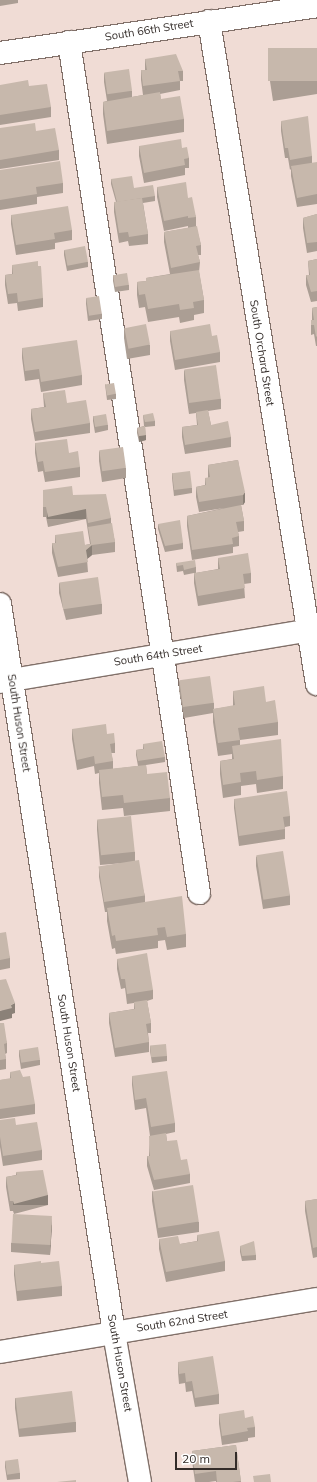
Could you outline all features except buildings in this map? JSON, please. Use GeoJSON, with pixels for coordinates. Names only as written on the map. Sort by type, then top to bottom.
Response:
{"type":"FeatureCollection","features":[{"type":"Feature","properties":{"kind":"street","name":"South 66th Street"},"geometry":{"type":"LineString","coordinates":[[0,52],[308,7]]}},
{"type":"Feature","properties":{"kind":"street","name":"South Orchard Street"},"geometry":{"type":"LineString","coordinates":[[208,21],[312,630],[317,684]]}},
{"type":"Feature","properties":{"kind":"street"},"geometry":{"type":"LineString","coordinates":[[69,42],[161,655],[200,893]]}},
{"type":"Feature","properties":{"kind":"street","name":"South Huson Street"},"geometry":{"type":"LineString","coordinates":[[0,604],[6,681],[140,1482]]}},
{"type":"Feature","properties":{"kind":"street","name":"South 64th Street"},"geometry":{"type":"LineString","coordinates":[[6,681],[312,630]]}},
{"type":"Feature","properties":{"kind":"street","name":"South 62nd Street"},"geometry":{"type":"LineString","coordinates":[[0,1352],[317,1299]]}}]}
